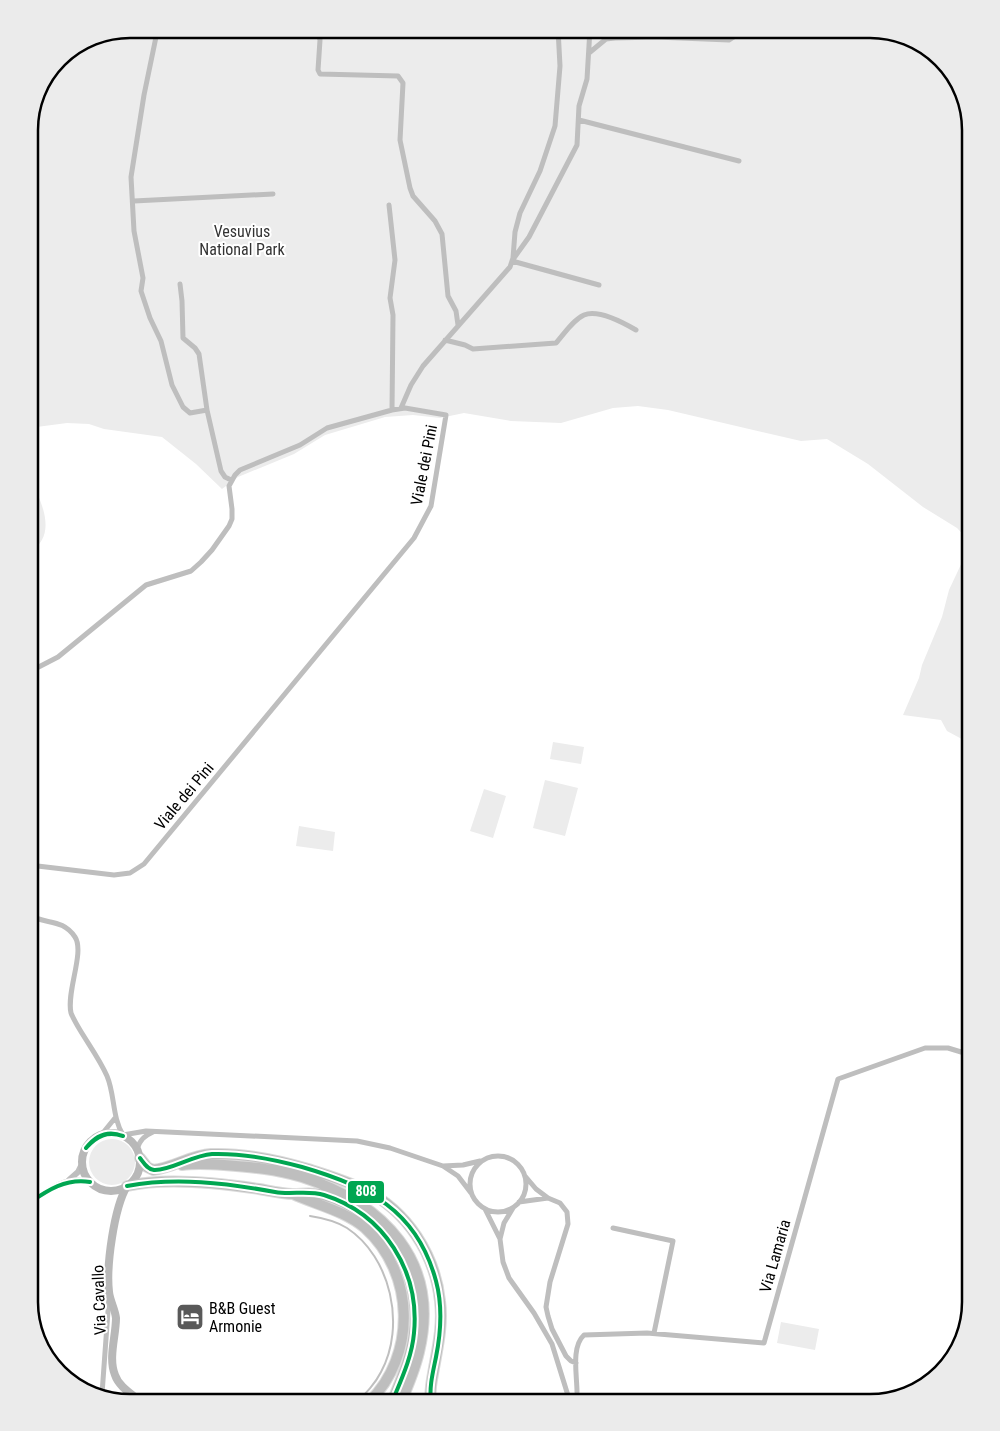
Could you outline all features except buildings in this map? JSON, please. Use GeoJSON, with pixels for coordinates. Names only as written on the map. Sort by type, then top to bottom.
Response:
{"type":"FeatureCollection","features":[{"type":"Feature","properties":{"kind":"highway"},"geometry":{"type":"LineString","coordinates":[[139,1154],[147,1166],[153,1170],[194,1164],[223,1165],[259,1168],[293,1175],[327,1186],[347,1196],[368,1209],[388,1226],[411,1259],[418,1276],[423,1301],[423,1326],[419,1353],[404,1393]]}},
{"type":"Feature","properties":{"kind":"highway"},"geometry":{"type":"LineString","coordinates":[[169,1167],[196,1156],[214,1154],[285,1162],[353,1184],[376,1196],[393,1209],[412,1229],[421,1242],[428,1255],[438,1287],[440,1334],[430,1393]]}},
{"type":"Feature","properties":{"kind":"highway"},"geometry":{"type":"LineString","coordinates":[[127,1186],[144,1183],[194,1182],[292,1194],[352,1219],[365,1228],[383,1248],[395,1272],[403,1297],[404,1310],[401,1346],[388,1378],[376,1393]]}},
{"type":"Feature","properties":{"kind":"highway"},"geometry":{"type":"LineString","coordinates":[[292,1194],[306,1192],[321,1194],[348,1205],[381,1230],[403,1261],[413,1287],[416,1320],[408,1360],[395,1393]]}},
{"type":"Feature","properties":{"kind":"main road"},"geometry":{"type":"LineString","coordinates":[[106,1191],[119,1190],[127,1186],[138,1173],[139,1154],[128,1138],[116,1133],[102,1134],[86,1146],[82,1164],[83,1171],[90,1182],[112,1196],[117,1215]]}},
{"type":"Feature","properties":{"kind":"main road","name":"Via Cavallo"},"geometry":{"type":"LineString","coordinates":[[127,1186],[121,1198],[117,1215],[112,1249],[109,1294],[116,1318],[114,1372],[121,1386],[130,1393]]}},
{"type":"Feature","properties":{"kind":"street"},"geometry":{"type":"LineString","coordinates":[[156,38],[144,95],[132,177],[134,231],[143,278],[141,291],[150,318],[161,341],[172,385],[183,407],[188,412],[207,410]]}},
{"type":"Feature","properties":{"kind":"street"},"geometry":{"type":"LineString","coordinates":[[319,38],[318,70],[320,74],[398,76],[403,83],[400,140],[410,188],[416,200],[439,228],[444,239],[443,256],[448,296],[456,311],[458,325]]}},
{"type":"Feature","properties":{"kind":"street"},"geometry":{"type":"LineString","coordinates":[[513,260],[515,232],[520,213],[540,171],[556,126],[560,66],[558,38]]}},
{"type":"Feature","properties":{"kind":"street"},"geometry":{"type":"LineString","coordinates":[[401,408],[411,385],[423,366],[510,267],[567,165],[577,145],[580,120],[579,106],[587,79],[590,38]]}},
{"type":"Feature","properties":{"kind":"street"},"geometry":{"type":"LineString","coordinates":[[589,53],[606,39],[618,38]]}},
{"type":"Feature","properties":{"kind":"street"},"geometry":{"type":"LineString","coordinates":[[680,38],[728,40],[733,38]]}},
{"type":"Feature","properties":{"kind":"street"},"geometry":{"type":"LineString","coordinates":[[580,120],[740,161]]}},
{"type":"Feature","properties":{"kind":"street"},"geometry":{"type":"LineString","coordinates":[[134,201],[273,194]]}},
{"type":"Feature","properties":{"kind":"street"},"geometry":{"type":"LineString","coordinates":[[389,205],[395,260],[390,298],[393,315],[392,410]]}},
{"type":"Feature","properties":{"kind":"street"},"geometry":{"type":"LineString","coordinates":[[513,260],[599,285]]}},
{"type":"Feature","properties":{"kind":"street"},"geometry":{"type":"LineString","coordinates":[[38,667],[58,657],[146,585],[191,571],[223,535],[232,519],[232,500],[229,486],[231,480],[225,477],[221,471],[207,410],[199,354],[183,338],[180,284]]}},
{"type":"Feature","properties":{"kind":"street"},"geometry":{"type":"LineString","coordinates":[[445,340],[473,349],[556,343],[579,319],[587,314],[608,317],[636,330]]}},
{"type":"Feature","properties":{"kind":"street","name":"Viale dei Pini"},"geometry":{"type":"LineString","coordinates":[[38,866],[114,875],[130,873],[144,864],[414,538],[431,506],[446,415],[401,408],[327,428],[300,445],[240,470],[231,480]]}},
{"type":"Feature","properties":{"kind":"street"},"geometry":{"type":"LineString","coordinates":[[38,920],[56,922],[68,928],[77,939],[79,951],[70,1001],[72,1014],[108,1078],[116,1124],[122,1135],[138,1131],[153,1131],[357,1141],[390,1148],[442,1166],[458,1176],[471,1192],[474,1199],[485,1209],[500,1239],[506,1270],[552,1344],[567,1394]]}},
{"type":"Feature","properties":{"kind":"street","name":"Via Lamaria"},"geometry":{"type":"LineString","coordinates":[[577,1392],[576,1350],[579,1340],[584,1335],[654,1333],[764,1343],[838,1079],[925,1048],[948,1048],[962,1052]]}},
{"type":"Feature","properties":{"kind":"street"},"geometry":{"type":"LineString","coordinates":[[102,1134],[115,1118]]}},
{"type":"Feature","properties":{"kind":"street"},"geometry":{"type":"LineString","coordinates":[[139,1154],[139,1142],[153,1131]]}},
{"type":"Feature","properties":{"kind":"street"},"geometry":{"type":"LineString","coordinates":[[442,1166],[472,1164],[490,1157],[504,1157],[517,1164],[524,1176],[536,1189],[563,1207],[569,1218],[550,1282],[546,1307],[548,1316],[566,1356],[576,1363]]}},
{"type":"Feature","properties":{"kind":"street"},"geometry":{"type":"LineString","coordinates":[[471,1192],[473,1171],[483,1160]]}},
{"type":"Feature","properties":{"kind":"street"},"geometry":{"type":"LineString","coordinates":[[68,1181],[78,1172],[82,1164]]}},
{"type":"Feature","properties":{"kind":"street"},"geometry":{"type":"LineString","coordinates":[[485,1209],[500,1212],[513,1207],[519,1202],[525,1190],[524,1176]]}},
{"type":"Feature","properties":{"kind":"street"},"geometry":{"type":"LineString","coordinates":[[38,1197],[51,1188],[68,1181],[76,1179],[90,1182]]}},
{"type":"Feature","properties":{"kind":"street"},"geometry":{"type":"LineString","coordinates":[[519,1202],[548,1198]]}},
{"type":"Feature","properties":{"kind":"street"},"geometry":{"type":"LineString","coordinates":[[500,1239],[504,1223],[513,1207]]}},
{"type":"Feature","properties":{"kind":"street"},"geometry":{"type":"LineString","coordinates":[[614,1228],[673,1241],[654,1333]]}},
{"type":"Feature","properties":{"kind":"street"},"geometry":{"type":"LineString","coordinates":[[102,1390],[109,1294]]}},
{"type":"Feature","properties":{"kind":"green space","name":"Vesuvius National Park"},"geometry":{"type":"Polygon","coordinates":[[[118,38],[876,38],[900,42],[931,60],[950,84],[959,106],[962,118],[962,533],[957,528],[923,507],[868,464],[827,439],[801,441],[668,410],[638,406],[613,408],[561,423],[511,421],[464,413],[440,418],[413,415],[385,417],[325,435],[294,454],[238,477],[222,489],[196,464],[162,437],[104,429],[89,424],[67,423],[38,427],[39,112],[47,89],[69,60],[84,50],[106,41],[118,38]]]}},
{"type":"Feature","properties":{"kind":"green space"},"geometry":{"type":"Polygon","coordinates":[[[38,495],[45,516],[46,527],[44,536],[38,545],[38,495]]]}},
{"type":"Feature","properties":{"kind":"green space"},"geometry":{"type":"Polygon","coordinates":[[[962,562],[962,739],[947,731],[941,720],[903,715],[942,617],[949,590],[962,562]]]}},
{"type":"Feature","properties":{"kind":"green space"},"geometry":{"type":"Polygon","coordinates":[[[553,742],[584,747],[581,764],[550,759],[553,742]]]}},
{"type":"Feature","properties":{"kind":"green space"},"geometry":{"type":"Polygon","coordinates":[[[545,780],[578,788],[565,836],[533,828],[545,780]]]}},
{"type":"Feature","properties":{"kind":"green space"},"geometry":{"type":"Polygon","coordinates":[[[484,789],[506,796],[493,838],[470,831],[484,789]]]}},
{"type":"Feature","properties":{"kind":"green space"},"geometry":{"type":"Polygon","coordinates":[[[299,826],[335,832],[333,851],[296,846],[299,826]]]}},
{"type":"Feature","properties":{"kind":"green space"},"geometry":{"type":"Polygon","coordinates":[[[117,1139],[129,1145],[134,1153],[134,1171],[129,1179],[121,1184],[107,1185],[95,1179],[90,1171],[89,1157],[95,1145],[103,1140],[117,1139]]]}},
{"type":"Feature","properties":{"kind":"green space"},"geometry":{"type":"Polygon","coordinates":[[[781,1322],[819,1329],[815,1350],[777,1343],[781,1322]]]}},
{"type":"Feature","properties":{"kind":"waterway"},"geometry":{"type":"LineString","coordinates":[[310,1216],[338,1223],[347,1228],[362,1241],[374,1256],[384,1274],[393,1314],[389,1354],[381,1372],[366,1393]]}},
{"type":"Feature","properties":{"kind":"transit line","name":"808"},"geometry":{"type":"LineString","coordinates":[[86,1148],[94,1140],[107,1134],[123,1136]]}},
{"type":"Feature","properties":{"kind":"transit line","name":"808"},"geometry":{"type":"LineString","coordinates":[[86,1148],[103,1135],[118,1134],[123,1136]]}},
{"type":"Feature","properties":{"kind":"transit line","name":"808"},"geometry":{"type":"LineString","coordinates":[[140,1158],[148,1167],[154,1170],[160,1170],[197,1157],[212,1154],[235,1154],[269,1159],[326,1174],[348,1183],[387,1204],[403,1219],[416,1236],[427,1256],[436,1281],[440,1310],[440,1329],[431,1393]]}},
{"type":"Feature","properties":{"kind":"transit line","name":"808"},"geometry":{"type":"LineString","coordinates":[[38,1197],[65,1183],[90,1182]]}},
{"type":"Feature","properties":{"kind":"transit line","name":"808"},"geometry":{"type":"LineString","coordinates":[[127,1186],[145,1183],[201,1182],[281,1193],[318,1194],[345,1204],[364,1216],[394,1248],[404,1267],[411,1288],[414,1310],[414,1333],[406,1368],[396,1393]]}},
{"type":"Feature","properties":{"kind":"place","name":"B&B Guest Armonie"},"geometry":{"type":"Point","coordinates":[190,1317]}}]}
